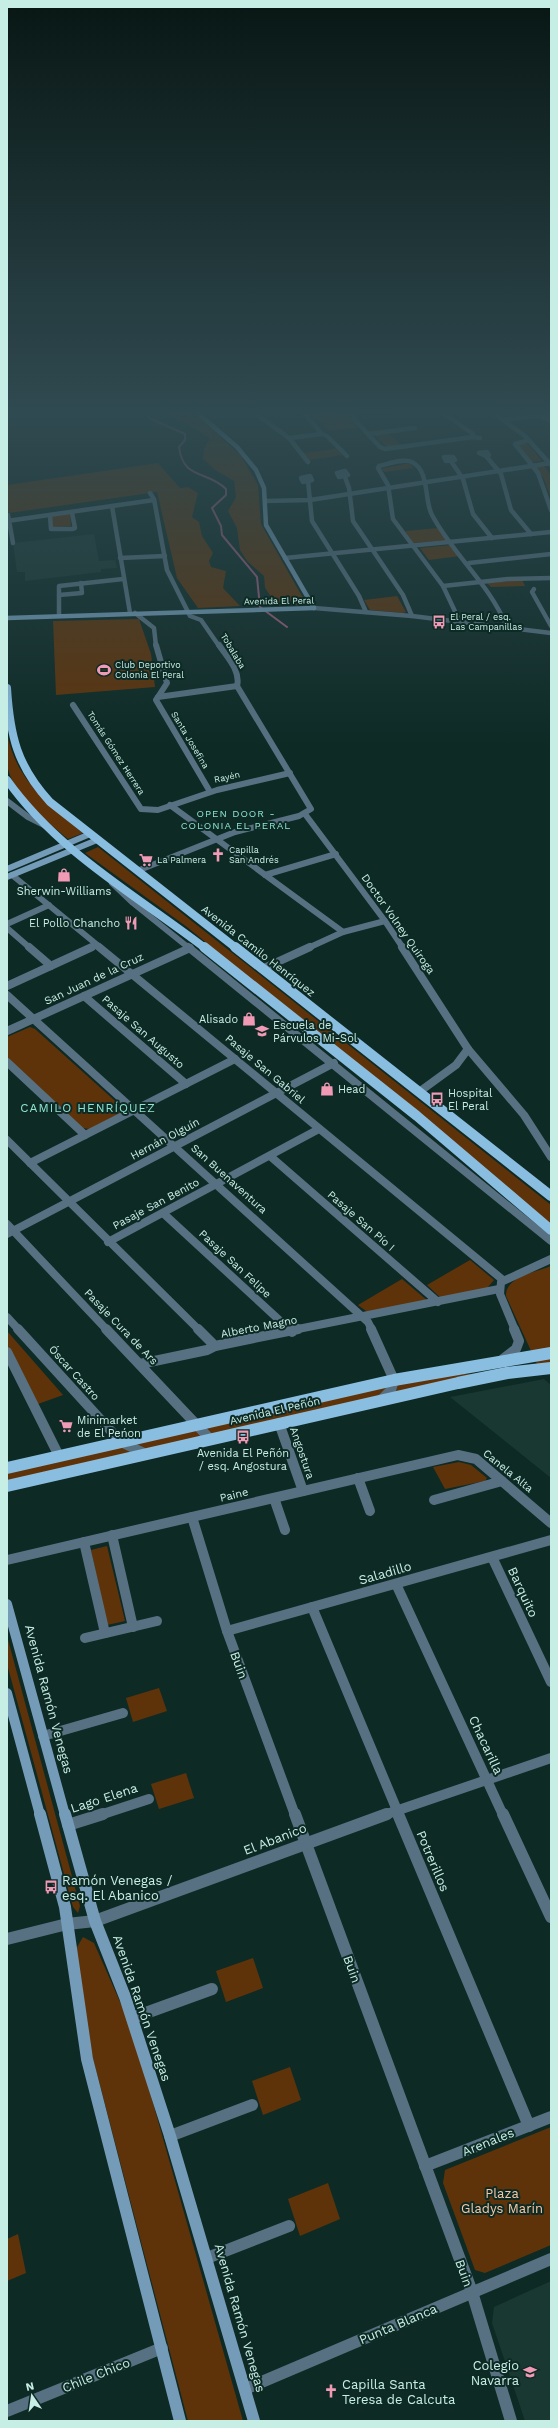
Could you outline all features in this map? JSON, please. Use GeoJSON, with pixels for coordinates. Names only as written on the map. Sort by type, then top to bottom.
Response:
{"type":"FeatureCollection","features":[{"type":"Feature","properties":{"kind":"main road","name":"Avenida Camilo Henríquez"},"geometry":{"type":"LineString","coordinates":[[7,688],[10,733],[15,753],[22,768],[46,798],[97,840],[551,1196]]}},
{"type":"Feature","properties":{"kind":"main road"},"geometry":{"type":"LineString","coordinates":[[7,780],[23,803],[66,844],[101,872],[175,924],[441,1135],[551,1230]]}},
{"type":"Feature","properties":{"kind":"main road","name":"Avenida El Peñón"},"geometry":{"type":"LineString","coordinates":[[7,1468],[394,1380],[551,1353]]}},
{"type":"Feature","properties":{"kind":"main road","name":"Avenida El Peñón"},"geometry":{"type":"LineString","coordinates":[[7,1486],[486,1377],[551,1368]]}},
{"type":"Feature","properties":{"kind":"street"},"geometry":{"type":"LineString","coordinates":[[8,521],[13,543]]}},
{"type":"Feature","properties":{"kind":"street"},"geometry":{"type":"LineString","coordinates":[[50,521],[50,529],[72,529],[75,528],[74,521]]}},
{"type":"Feature","properties":{"kind":"street"},"geometry":{"type":"LineString","coordinates":[[114,521],[123,579],[132,613],[154,628],[157,652],[166,683],[157,698]]}},
{"type":"Feature","properties":{"kind":"street","name":"Tobalaba"},"geometry":{"type":"LineString","coordinates":[[158,521],[169,575],[190,616],[201,620],[219,643],[235,670],[239,679],[237,686],[310,805],[310,812],[305,814]]}},
{"type":"Feature","properties":{"kind":"street"},"geometry":{"type":"LineString","coordinates":[[265,521],[314,608]]}},
{"type":"Feature","properties":{"kind":"street"},"geometry":{"type":"LineString","coordinates":[[312,521],[359,596],[366,612]]}},
{"type":"Feature","properties":{"kind":"street"},"geometry":{"type":"LineString","coordinates":[[354,521],[403,595],[412,616]]}},
{"type":"Feature","properties":{"kind":"street"},"geometry":{"type":"LineString","coordinates":[[396,521],[443,586],[460,622]]}},
{"type":"Feature","properties":{"kind":"street"},"geometry":{"type":"LineString","coordinates":[[437,521],[482,582],[507,627]]}},
{"type":"Feature","properties":{"kind":"street"},"geometry":{"type":"LineString","coordinates":[[479,521],[492,538]]}},
{"type":"Feature","properties":{"kind":"street"},"geometry":{"type":"LineString","coordinates":[[520,521],[531,534]]}},
{"type":"Feature","properties":{"kind":"street"},"geometry":{"type":"LineString","coordinates":[[285,558],[551,532]]}},
{"type":"Feature","properties":{"kind":"street"},"geometry":{"type":"LineString","coordinates":[[469,564],[505,560],[513,557],[551,554]]}},
{"type":"Feature","properties":{"kind":"street"},"geometry":{"type":"LineString","coordinates":[[120,558],[165,556]]}},
{"type":"Feature","properties":{"kind":"street"},"geometry":{"type":"LineString","coordinates":[[505,560],[514,562],[551,557]]}},
{"type":"Feature","properties":{"kind":"street"},"geometry":{"type":"LineString","coordinates":[[443,586],[551,578]]}},
{"type":"Feature","properties":{"kind":"street"},"geometry":{"type":"LineString","coordinates":[[59,616],[59,586],[123,579]]}},
{"type":"Feature","properties":{"kind":"street"},"geometry":{"type":"LineString","coordinates":[[58,595],[82,593],[81,583]]}},
{"type":"Feature","properties":{"kind":"street"},"geometry":{"type":"LineString","coordinates":[[534,589],[532,592],[551,626]]}},
{"type":"Feature","properties":{"kind":"street","name":"Avenida El Peral"},"geometry":{"type":"LineString","coordinates":[[7,618],[314,608],[412,616],[551,633]]}},
{"type":"Feature","properties":{"kind":"street"},"geometry":{"type":"LineString","coordinates":[[157,698],[237,686]]}},
{"type":"Feature","properties":{"kind":"street","name":"Santa Josefina"},"geometry":{"type":"LineString","coordinates":[[157,698],[209,790]]}},
{"type":"Feature","properties":{"kind":"street","name":"Tomás Gómez Herrera"},"geometry":{"type":"LineString","coordinates":[[73,705],[141,808],[154,810],[170,805]]}},
{"type":"Feature","properties":{"kind":"street","name":"Rayén"},"geometry":{"type":"LineString","coordinates":[[170,805],[209,790],[290,773]]}},
{"type":"Feature","properties":{"kind":"street"},"geometry":{"type":"LineString","coordinates":[[7,801],[28,817],[46,826]]}},
{"type":"Feature","properties":{"kind":"street"},"geometry":{"type":"LineString","coordinates":[[170,805],[342,932]]}},
{"type":"Feature","properties":{"kind":"street"},"geometry":{"type":"LineString","coordinates":[[138,871],[216,839],[262,824],[305,814]]}},
{"type":"Feature","properties":{"kind":"street","name":"Doctor Volney Quiroga"},"geometry":{"type":"LineString","coordinates":[[305,814],[385,922],[468,1049],[510,1102],[524,1116],[551,1157]]}},
{"type":"Feature","properties":{"kind":"street"},"geometry":{"type":"LineString","coordinates":[[7,869],[90,834]]}},
{"type":"Feature","properties":{"kind":"street"},"geometry":{"type":"LineString","coordinates":[[10,876],[97,840]]}},
{"type":"Feature","properties":{"kind":"street"},"geometry":{"type":"LineString","coordinates":[[265,875],[336,854]]}},
{"type":"Feature","properties":{"kind":"street"},"geometry":{"type":"LineString","coordinates":[[101,872],[127,898],[334,1063],[551,1241]]}},
{"type":"Feature","properties":{"kind":"street","name":"Pasaje San Gabriel"},"geometry":{"type":"LineString","coordinates":[[10,876],[49,905],[503,1280]]}},
{"type":"Feature","properties":{"kind":"street"},"geometry":{"type":"LineString","coordinates":[[7,924],[49,905]]}},
{"type":"Feature","properties":{"kind":"street"},"geometry":{"type":"LineString","coordinates":[[262,969],[342,932],[385,922]]}},
{"type":"Feature","properties":{"kind":"street"},"geometry":{"type":"LineString","coordinates":[[7,928],[51,966]]}},
{"type":"Feature","properties":{"kind":"street"},"geometry":{"type":"LineString","coordinates":[[7,986],[97,945]]}},
{"type":"Feature","properties":{"kind":"street","name":"San Juan de la Cruz"},"geometry":{"type":"LineString","coordinates":[[7,1031],[190,948]]}},
{"type":"Feature","properties":{"kind":"street","name":"San Buenaventura"},"geometry":{"type":"LineString","coordinates":[[7,995],[363,1318],[372,1328],[394,1380]]}},
{"type":"Feature","properties":{"kind":"street","name":"Pasaje San Augusto"},"geometry":{"type":"LineString","coordinates":[[84,996],[186,1084]]}},
{"type":"Feature","properties":{"kind":"street"},"geometry":{"type":"LineString","coordinates":[[419,1092],[456,1065],[468,1049]]}},
{"type":"Feature","properties":{"kind":"street"},"geometry":{"type":"LineString","coordinates":[[30,1163],[235,1059]]}},
{"type":"Feature","properties":{"kind":"street"},"geometry":{"type":"LineString","coordinates":[[7,1062],[85,1135]]}},
{"type":"Feature","properties":{"kind":"street","name":"Hernán Olguín"},"geometry":{"type":"LineString","coordinates":[[10,1233],[334,1063]]}},
{"type":"Feature","properties":{"kind":"street","name":"Pasaje San Benito"},"geometry":{"type":"LineString","coordinates":[[108,1242],[319,1129]]}},
{"type":"Feature","properties":{"kind":"street","name":"Alberto Magno"},"geometry":{"type":"LineString","coordinates":[[7,1140],[214,1346],[363,1318],[500,1289]]}},
{"type":"Feature","properties":{"kind":"street","name":"Pasaje San Pío I"},"geometry":{"type":"LineString","coordinates":[[270,1156],[438,1302]]}},
{"type":"Feature","properties":{"kind":"street","name":"Pasaje San Felipe"},"geometry":{"type":"LineString","coordinates":[[163,1213],[292,1332]]}},
{"type":"Feature","properties":{"kind":"street","name":"Pasaje Cura de Ars"},"geometry":{"type":"LineString","coordinates":[[7,1224],[10,1233],[140,1364],[210,1439]]}},
{"type":"Feature","properties":{"kind":"street"},"geometry":{"type":"LineString","coordinates":[[499,1362],[513,1352],[519,1341],[500,1289],[503,1280],[551,1259]]}},
{"type":"Feature","properties":{"kind":"street","name":"Óscar Castro"},"geometry":{"type":"LineString","coordinates":[[7,1317],[121,1442],[146,1454]]}},
{"type":"Feature","properties":{"kind":"street"},"geometry":{"type":"LineString","coordinates":[[140,1364],[207,1350],[214,1346]]}},
{"type":"Feature","properties":{"kind":"street"},"geometry":{"type":"LineString","coordinates":[[7,1352],[59,1456]]}},
{"type":"Feature","properties":{"kind":"street"},"geometry":{"type":"LineString","coordinates":[[380,1400],[391,1390],[394,1380]]}},
{"type":"Feature","properties":{"kind":"street","name":"Angostura"},"geometry":{"type":"LineString","coordinates":[[279,1423],[303,1491]]}},
{"type":"Feature","properties":{"kind":"street","name":"Paine"},"geometry":{"type":"LineString","coordinates":[[7,1560],[453,1456],[467,1456]]}},
{"type":"Feature","properties":{"kind":"street","name":"Canela Alta"},"geometry":{"type":"LineString","coordinates":[[467,1456],[476,1459],[551,1523]]}},
{"type":"Feature","properties":{"kind":"street"},"geometry":{"type":"LineString","coordinates":[[358,1478],[370,1511]]}},
{"type":"Feature","properties":{"kind":"street"},"geometry":{"type":"LineString","coordinates":[[434,1500],[502,1482]]}},
{"type":"Feature","properties":{"kind":"street"},"geometry":{"type":"LineString","coordinates":[[274,1498],[285,1530]]}},
{"type":"Feature","properties":{"kind":"street","name":"Buin"},"geometry":{"type":"LineString","coordinates":[[192,1517],[227,1631],[472,2292],[511,2421]]}},
{"type":"Feature","properties":{"kind":"street"},"geometry":{"type":"LineString","coordinates":[[112,1536],[133,1627]]}},
{"type":"Feature","properties":{"kind":"street","name":"Saladillo"},"geometry":{"type":"LineString","coordinates":[[227,1631],[551,1540]]}},
{"type":"Feature","properties":{"kind":"street"},"geometry":{"type":"LineString","coordinates":[[84,1542],[104,1633]]}},
{"type":"Feature","properties":{"kind":"street","name":"Barquito"},"geometry":{"type":"LineString","coordinates":[[492,1557],[551,1682]]}},
{"type":"Feature","properties":{"kind":"street","name":"Chacarilla"},"geometry":{"type":"LineString","coordinates":[[396,1584],[551,1918]]}},
{"type":"Feature","properties":{"kind":"street","name":"Avenida Ramón Venegas"},"geometry":{"type":"LineString","coordinates":[[7,1604],[95,1921],[132,2018],[170,2136],[254,2421]]}},
{"type":"Feature","properties":{"kind":"street","name":"Potrerillos"},"geometry":{"type":"LineString","coordinates":[[312,1607],[528,2126]]}},
{"type":"Feature","properties":{"kind":"street"},"geometry":{"type":"LineString","coordinates":[[85,1638],[158,1621]]}},
{"type":"Feature","properties":{"kind":"street"},"geometry":{"type":"LineString","coordinates":[[7,1693],[60,1889],[68,1924],[77,2001],[87,2059],[180,2421]]}},
{"type":"Feature","properties":{"kind":"street"},"geometry":{"type":"LineString","coordinates":[[44,1736],[123,1713]]}},
{"type":"Feature","properties":{"kind":"street","name":"El Abanico"},"geometry":{"type":"LineString","coordinates":[[7,1939],[68,1924],[95,1921],[397,1810],[551,1758]]}},
{"type":"Feature","properties":{"kind":"street","name":"Lago Elena"},"geometry":{"type":"LineString","coordinates":[[68,1825],[149,1798]]}},
{"type":"Feature","properties":{"kind":"street"},"geometry":{"type":"LineString","coordinates":[[132,2018],[212,1989]]}},
{"type":"Feature","properties":{"kind":"street"},"geometry":{"type":"LineString","coordinates":[[170,2136],[252,2105]]}},
{"type":"Feature","properties":{"kind":"street","name":"Arenales"},"geometry":{"type":"LineString","coordinates":[[425,2166],[551,2117]]}},
{"type":"Feature","properties":{"kind":"street"},"geometry":{"type":"LineString","coordinates":[[206,2258],[289,2226]]}},
{"type":"Feature","properties":{"kind":"street","name":"Punta Blanca"},"geometry":{"type":"LineString","coordinates":[[245,2389],[551,2259]]}},
{"type":"Feature","properties":{"kind":"street","name":"Chile Chico"},"geometry":{"type":"LineString","coordinates":[[7,2411],[162,2348]]}},
{"type":"Feature","properties":{"kind":"shaded area"},"geometry":{"type":"Polygon","coordinates":[[[94,534],[99,561],[115,560],[117,568],[101,569],[101,572],[25,581],[25,572],[17,572],[13,543],[94,534]]]}},
{"type":"Feature","properties":{"kind":"shaded area"},"geometry":{"type":"Polygon","coordinates":[[[544,1379],[551,1385],[551,1478],[450,1397],[544,1379]]]}},
{"type":"Feature","properties":{"kind":"shaded area","name":"Colegio Navarra"},"geometry":{"type":"Polygon","coordinates":[[[551,2281],[551,2421],[525,2421],[492,2323],[494,2307],[551,2281]]]}},
{"type":"Feature","properties":{"kind":"green space"},"geometry":{"type":"Polygon","coordinates":[[[52,521],[71,521],[71,526],[53,527],[52,521]]]}},
{"type":"Feature","properties":{"kind":"green space"},"geometry":{"type":"Polygon","coordinates":[[[164,521],[198,521],[202,536],[213,553],[209,561],[211,567],[226,571],[223,588],[240,606],[198,608],[177,578],[164,521]]]}},
{"type":"Feature","properties":{"kind":"green space"},"geometry":{"type":"Polygon","coordinates":[[[233,521],[261,521],[307,605],[277,605],[265,588],[264,576],[247,561],[240,550],[237,528],[233,521]]]}},
{"type":"Feature","properties":{"kind":"green space"},"geometry":{"type":"Polygon","coordinates":[[[439,528],[448,540],[413,543],[405,531],[439,528]]]}},
{"type":"Feature","properties":{"kind":"green space"},"geometry":{"type":"Polygon","coordinates":[[[451,545],[460,556],[429,560],[420,548],[451,545]]]}},
{"type":"Feature","properties":{"kind":"green space"},"geometry":{"type":"Polygon","coordinates":[[[522,580],[525,586],[491,587],[487,583],[522,580]]]}},
{"type":"Feature","properties":{"kind":"green space"},"geometry":{"type":"Polygon","coordinates":[[[397,596],[406,612],[370,610],[364,600],[397,596]]]}},
{"type":"Feature","properties":{"kind":"green space","name":"Club Deportivo Colonia El Peral"},"geometry":{"type":"Polygon","coordinates":[[[139,619],[151,654],[155,687],[56,695],[53,621],[139,619]]]}},
{"type":"Feature","properties":{"kind":"green space"},"geometry":{"type":"Polygon","coordinates":[[[7,732],[17,763],[25,777],[46,801],[83,833],[68,839],[41,816],[18,790],[12,780],[7,765],[7,732]]]}},
{"type":"Feature","properties":{"kind":"green space"},"geometry":{"type":"Polygon","coordinates":[[[98,847],[551,1205],[551,1224],[187,927],[85,853],[98,847]]]}},
{"type":"Feature","properties":{"kind":"green space","name":"CAMILO HENRÍQUEZ"},"geometry":{"type":"Polygon","coordinates":[[[30,1027],[35,1029],[124,1109],[123,1112],[90,1129],[82,1128],[7,1059],[7,1037],[30,1027]]]}},
{"type":"Feature","properties":{"kind":"green space"},"geometry":{"type":"Polygon","coordinates":[[[470,1260],[494,1280],[488,1287],[489,1290],[443,1300],[427,1285],[470,1260]]]}},
{"type":"Feature","properties":{"kind":"green space"},"geometry":{"type":"Polygon","coordinates":[[[551,1266],[551,1364],[537,1364],[506,1296],[510,1284],[522,1276],[551,1266]]]}},
{"type":"Feature","properties":{"kind":"green space"},"geometry":{"type":"Polygon","coordinates":[[[402,1279],[429,1302],[370,1314],[358,1305],[402,1279]]]}},
{"type":"Feature","properties":{"kind":"green space"},"geometry":{"type":"Polygon","coordinates":[[[7,1331],[63,1395],[38,1404],[7,1345],[7,1331]]]}},
{"type":"Feature","properties":{"kind":"green space"},"geometry":{"type":"Polygon","coordinates":[[[489,1373],[7,1481],[7,1473],[439,1375],[489,1373]]]}},
{"type":"Feature","properties":{"kind":"green space"},"geometry":{"type":"Polygon","coordinates":[[[459,1462],[471,1465],[487,1478],[485,1481],[445,1489],[433,1467],[459,1462]]]}},
{"type":"Feature","properties":{"kind":"green space"},"geometry":{"type":"Polygon","coordinates":[[[107,1546],[125,1621],[107,1625],[91,1550],[107,1546]]]}},
{"type":"Feature","properties":{"kind":"green space"},"geometry":{"type":"Polygon","coordinates":[[[7,1636],[80,1906],[78,1913],[73,1907],[7,1664],[7,1636]]]}},
{"type":"Feature","properties":{"kind":"green space"},"geometry":{"type":"Polygon","coordinates":[[[159,1688],[167,1711],[133,1722],[126,1698],[159,1688]]]}},
{"type":"Feature","properties":{"kind":"green space"},"geometry":{"type":"Polygon","coordinates":[[[186,1773],[194,1798],[159,1809],[151,1784],[186,1773]]]}},
{"type":"Feature","properties":{"kind":"green space"},"geometry":{"type":"Polygon","coordinates":[[[83,1937],[94,1943],[132,2029],[243,2421],[188,2421],[90,2047],[76,1949],[83,1937]]]}},
{"type":"Feature","properties":{"kind":"green space"},"geometry":{"type":"Polygon","coordinates":[[[253,1958],[263,1988],[226,2002],[216,1971],[253,1958]]]}},
{"type":"Feature","properties":{"kind":"green space"},"geometry":{"type":"Polygon","coordinates":[[[290,2067],[301,2100],[263,2115],[252,2081],[290,2067]]]}},
{"type":"Feature","properties":{"kind":"green space","name":"Plaza Gladys Marín"},"geometry":{"type":"Polygon","coordinates":[[[551,2127],[551,2245],[485,2273],[475,2270],[443,2183],[445,2170],[551,2127]]]}},
{"type":"Feature","properties":{"kind":"green space"},"geometry":{"type":"Polygon","coordinates":[[[328,2183],[340,2219],[300,2236],[288,2199],[328,2183]]]}},
{"type":"Feature","properties":{"kind":"green space"},"geometry":{"type":"Polygon","coordinates":[[[18,2234],[26,2273],[7,2281],[7,2239],[18,2234]]]}},
{"type":"Feature","properties":{"kind":"waterway"},"geometry":{"type":"LineString","coordinates":[[219,521],[222,535],[257,577],[260,607],[287,627]]}},
{"type":"Feature","properties":{"kind":"place","name":"El Peral / esq. Las Campanillas"},"geometry":{"type":"Point","coordinates":[439,622]}},
{"type":"Feature","properties":{"kind":"place","name":"Club Deportivo Colonia El Peral"},"geometry":{"type":"Point","coordinates":[104,670]}},
{"type":"Feature","properties":{"kind":"place","name":"Capilla San Andrés"},"geometry":{"type":"Point","coordinates":[218,855]}},
{"type":"Feature","properties":{"kind":"place","name":"La Palmera"},"geometry":{"type":"Point","coordinates":[146,860]}},
{"type":"Feature","properties":{"kind":"place","name":"Sherwin-Williams"},"geometry":{"type":"Point","coordinates":[64,875]}},
{"type":"Feature","properties":{"kind":"place","name":"El Pollo Chancho"},"geometry":{"type":"Point","coordinates":[131,923]}},
{"type":"Feature","properties":{"kind":"place","name":"Alisado"},"geometry":{"type":"Point","coordinates":[249,1019]}},
{"type":"Feature","properties":{"kind":"place","name":"Escuela de Párvulos Mi-Sol"},"geometry":{"type":"Point","coordinates":[262,1031]}},
{"type":"Feature","properties":{"kind":"place","name":"Head"},"geometry":{"type":"Point","coordinates":[327,1089]}},
{"type":"Feature","properties":{"kind":"place","name":"Hospital El Peral"},"geometry":{"type":"Point","coordinates":[437,1099]}},
{"type":"Feature","properties":{"kind":"place","name":"Minimarket de El Peńon"},"geometry":{"type":"Point","coordinates":[66,1426]}},
{"type":"Feature","properties":{"kind":"place","name":"Avenida El Peñón / esq. Angostura"},"geometry":{"type":"Point","coordinates":[243,1437]}},
{"type":"Feature","properties":{"kind":"place","name":"Ramón Venegas / esq. El Abanico"},"geometry":{"type":"Point","coordinates":[51,1887]}},
{"type":"Feature","properties":{"kind":"place","name":"Colegio Navarra"},"geometry":{"type":"Point","coordinates":[530,2372]}},
{"type":"Feature","properties":{"kind":"place","name":"Capilla Santa Teresa de Calcuta"},"geometry":{"type":"Point","coordinates":[331,2391]}},
{"type":"Feature","properties":{"kind":"district","name":"OPEN DOOR - COLONIA EL PERAL"},"geometry":{"type":"Point","coordinates":[236,818]}},
{"type":"Feature","properties":{"kind":"district","name":"CAMILO HENRÍQUEZ"},"geometry":{"type":"Point","coordinates":[88,1108]}}]}
